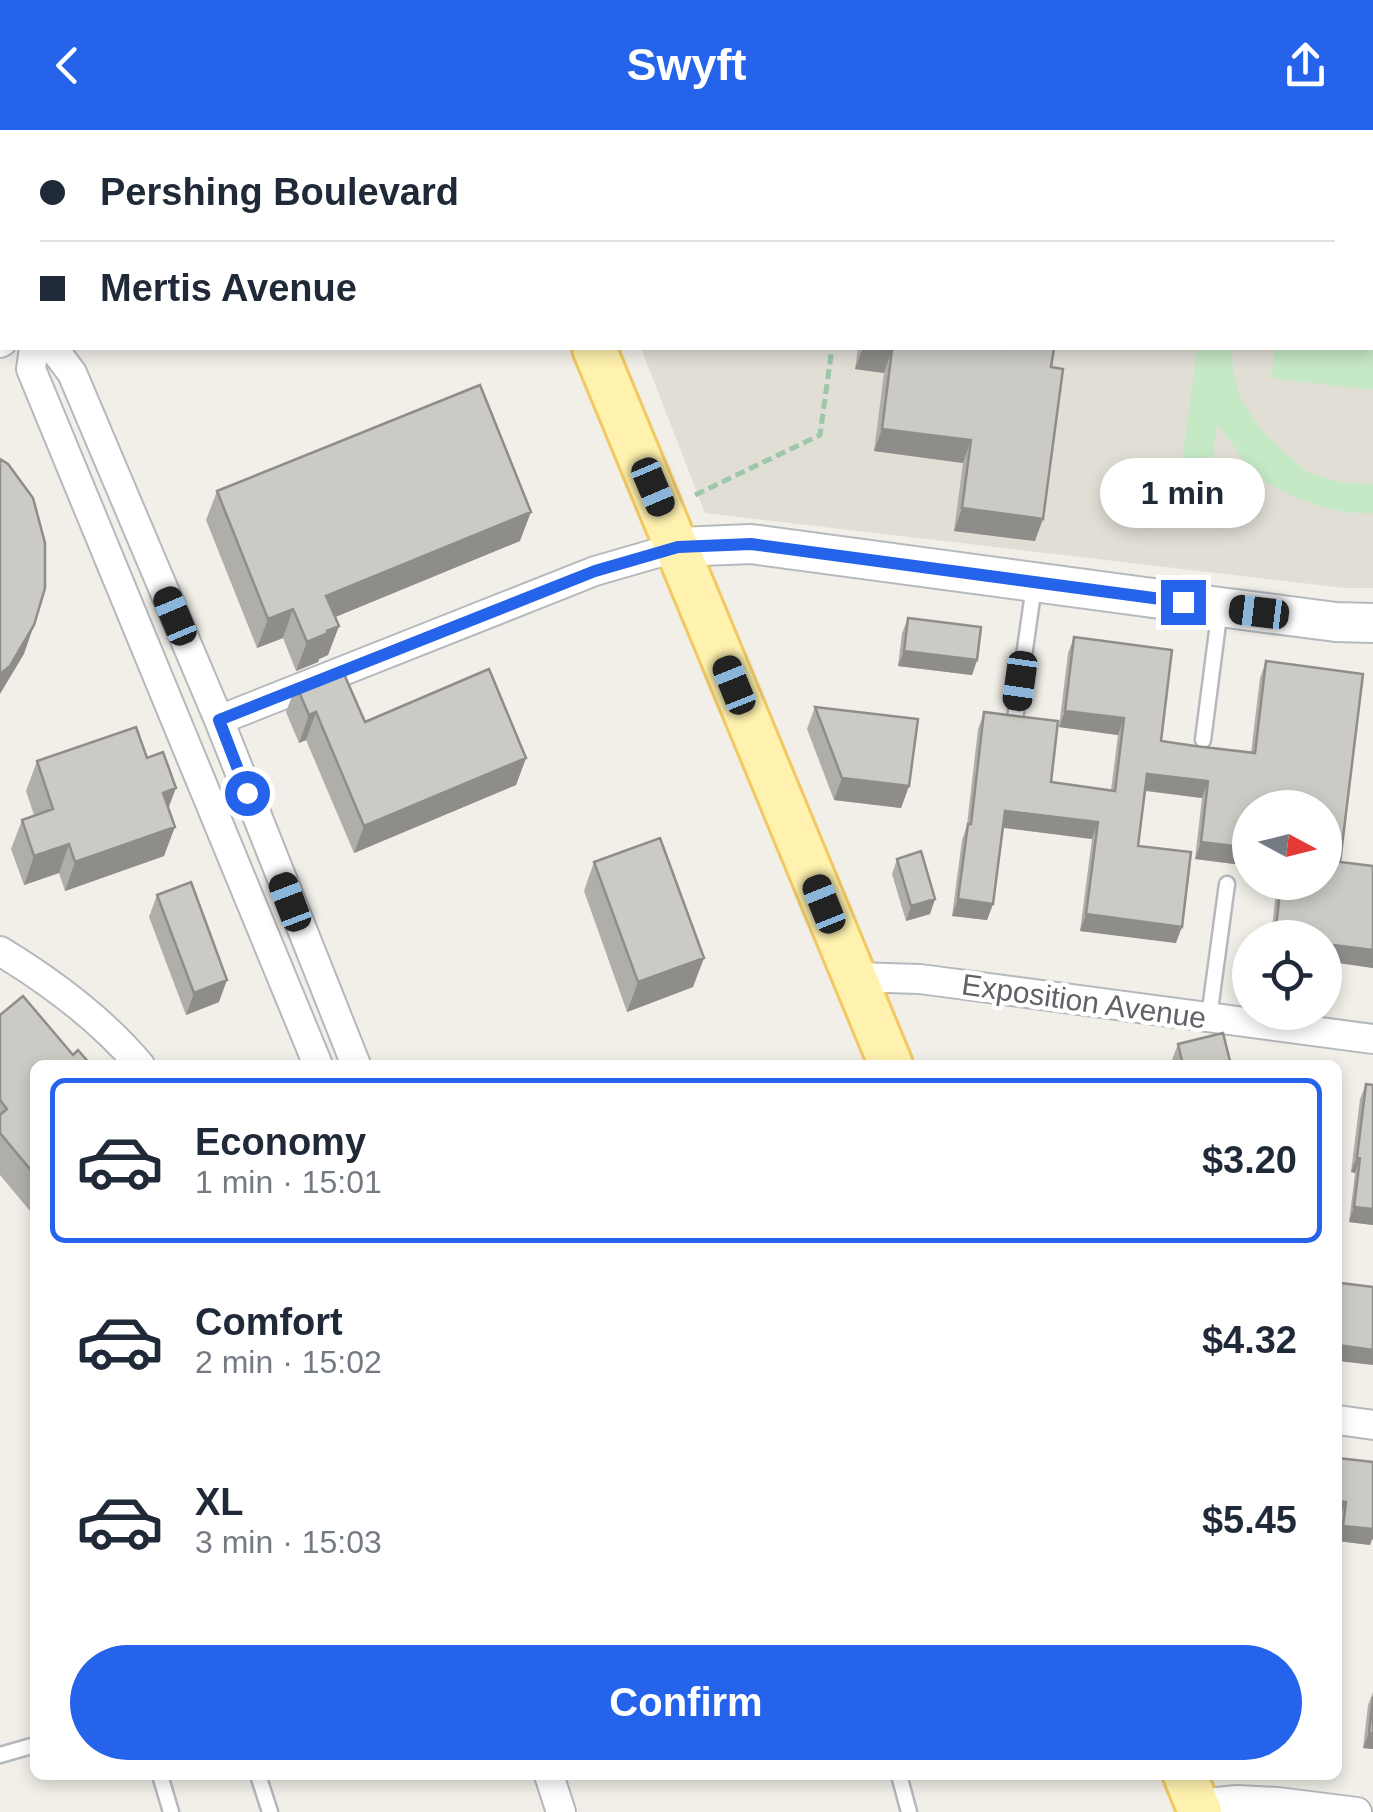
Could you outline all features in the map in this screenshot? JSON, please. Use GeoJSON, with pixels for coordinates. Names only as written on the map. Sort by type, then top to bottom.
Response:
{"type":"FeatureCollection","features":[{"type":"Feature","properties":{"kind":"main road"},"geometry":{"type":"LineString","coordinates":[[595,350],[889,1060]]}},
{"type":"Feature","properties":{"kind":"street"},"geometry":{"type":"LineString","coordinates":[[34,350],[31,369],[316,1060]]}},
{"type":"Feature","properties":{"kind":"street"},"geometry":{"type":"LineString","coordinates":[[55,350],[72,373],[219,720],[354,1060]]}},
{"type":"Feature","properties":{"kind":"street"},"geometry":{"type":"LineString","coordinates":[[219,720],[595,571],[678,547],[751,544],[1336,622],[1373,623]]}},
{"type":"Feature","properties":{"kind":"street"},"geometry":{"type":"LineString","coordinates":[[0,951],[89,1014],[135,1060]]}},
{"type":"Feature","properties":{"kind":"street","name":"Exposition Avenue"},"geometry":{"type":"LineString","coordinates":[[854,977],[920,979],[1373,1039]]}},
{"type":"Feature","properties":{"kind":"street"},"geometry":{"type":"LineString","coordinates":[[1342,1421],[1373,1425]]}},
{"type":"Feature","properties":{"kind":"street"},"geometry":{"type":"LineString","coordinates":[[556,1780],[561,1812]]}},
{"type":"Feature","properties":{"kind":"street"},"geometry":{"type":"LineString","coordinates":[[1194,1797],[1356,1812]]}},
{"type":"Feature","properties":{"kind":"lane"},"geometry":{"type":"LineString","coordinates":[[1015,719],[1034,580]]}},
{"type":"Feature","properties":{"kind":"lane"},"geometry":{"type":"LineString","coordinates":[[1203,740],[1220,607]]}},
{"type":"Feature","properties":{"kind":"lane"},"geometry":{"type":"LineString","coordinates":[[1208,1017],[1226,884]]}},
{"type":"Feature","properties":{"kind":"lane"},"geometry":{"type":"LineString","coordinates":[[0,1755],[30,1746]]}},
{"type":"Feature","properties":{"kind":"lane"},"geometry":{"type":"LineString","coordinates":[[161,1780],[171,1812]]}},
{"type":"Feature","properties":{"kind":"lane"},"geometry":{"type":"LineString","coordinates":[[260,1780],[270,1812]]}},
{"type":"Feature","properties":{"kind":"lane"},"geometry":{"type":"LineString","coordinates":[[900,1780],[909,1812]]}},
{"type":"Feature","properties":{"kind":"path"},"geometry":{"type":"LineString","coordinates":[[695,495],[820,435],[832,350]]}},
{"type":"Feature","properties":{"kind":"shaded area"},"geometry":{"type":"Polygon","coordinates":[[[642,350],[1373,350],[1373,588],[1344,588],[705,513],[642,350]]]}},
{"type":"Feature","properties":{"kind":"green space"},"geometry":{"type":"Polygon","coordinates":[[[1197,350],[1232,350],[1233,374],[1243,403],[1263,433],[1307,472],[1334,481],[1373,484],[1373,513],[1328,508],[1280,490],[1251,468],[1217,424],[1207,496],[1178,492],[1197,350]]]}},
{"type":"Feature","properties":{"kind":"green space"},"geometry":{"type":"Polygon","coordinates":[[[1275,350],[1373,350],[1373,390],[1271,378],[1275,350]]]}},
{"type":"Feature","properties":{"kind":"building"},"geometry":{"type":"Polygon","coordinates":[[[892,350],[1054,350],[1051,367],[1063,369],[1043,519],[962,508],[971,440],[882,429],[892,350]]]}},
{"type":"Feature","properties":{"kind":"building"},"geometry":{"type":"Polygon","coordinates":[[[480,385],[531,512],[326,596],[339,626],[307,642],[293,609],[268,619],[217,491],[480,385]]]}},
{"type":"Feature","properties":{"kind":"building"},"geometry":{"type":"Polygon","coordinates":[[[0,459],[33,498],[45,543],[45,588],[34,625],[10,666],[0,674],[0,459]]]}},
{"type":"Feature","properties":{"kind":"building"},"geometry":{"type":"Polygon","coordinates":[[[908,618],[981,627],[977,660],[904,651],[908,618]]]}},
{"type":"Feature","properties":{"kind":"building"},"geometry":{"type":"Polygon","coordinates":[[[1074,637],[1172,650],[1161,741],[1195,746],[1255,753],[1266,661],[1363,674],[1342,846],[1342,790],[1232,790],[1232,846],[1201,842],[1208,781],[1147,774],[1138,846],[1191,852],[1182,927],[1086,914],[1098,822],[1005,811],[993,904],[958,899],[984,712],[1058,721],[1051,782],[1115,791],[1124,718],[1065,711],[1074,637]]]}},
{"type":"Feature","properties":{"kind":"building"},"geometry":{"type":"Polygon","coordinates":[[[341,667],[365,722],[489,669],[526,758],[364,826],[316,712],[309,715],[296,685],[341,667]]]}},
{"type":"Feature","properties":{"kind":"building"},"geometry":{"type":"Polygon","coordinates":[[[815,707],[918,719],[909,786],[842,778],[815,707]]]}},
{"type":"Feature","properties":{"kind":"building"},"geometry":{"type":"Polygon","coordinates":[[[136,727],[147,758],[163,752],[176,788],[163,793],[175,827],[75,862],[69,844],[34,856],[22,820],[53,809],[37,761],[136,727]]]}},
{"type":"Feature","properties":{"kind":"building"},"geometry":{"type":"Polygon","coordinates":[[[660,838],[704,958],[638,982],[594,862],[660,838]]]}},
{"type":"Feature","properties":{"kind":"building"},"geometry":{"type":"Polygon","coordinates":[[[921,851],[935,899],[911,906],[897,859],[921,851]]]}},
{"type":"Feature","properties":{"kind":"building"},"geometry":{"type":"Polygon","coordinates":[[[1342,862],[1373,866],[1373,950],[1342,946],[1342,920],[1277,920],[1279,900],[1342,900],[1342,862]]]}},
{"type":"Feature","properties":{"kind":"building"},"geometry":{"type":"Polygon","coordinates":[[[191,882],[227,980],[194,993],[157,895],[191,882]]]}},
{"type":"Feature","properties":{"kind":"building"},"geometry":{"type":"Polygon","coordinates":[[[23,996],[73,1055],[78,1050],[87,1060],[30,1060],[30,1169],[0,1133],[0,1115],[7,1109],[0,1100],[0,1015],[23,996]]]}},
{"type":"Feature","properties":{"kind":"building"},"geometry":{"type":"Polygon","coordinates":[[[1223,1033],[1230,1060],[1182,1060],[1178,1044],[1223,1033]]]}},
{"type":"Feature","properties":{"kind":"building"},"geometry":{"type":"Polygon","coordinates":[[[1366,1084],[1373,1085],[1373,1209],[1354,1207],[1366,1084]]]}},
{"type":"Feature","properties":{"kind":"building"},"geometry":{"type":"Polygon","coordinates":[[[1342,1283],[1373,1287],[1373,1350],[1342,1346],[1342,1283]]]}},
{"type":"Feature","properties":{"kind":"building"},"geometry":{"type":"Polygon","coordinates":[[[1342,1458],[1373,1462],[1373,1529],[1343,1526],[1346,1502],[1342,1502],[1342,1458]]]}},
{"type":"Feature","properties":{"kind":"building"},"geometry":{"type":"Polygon","coordinates":[[[1373,1697],[1373,1733],[1369,1733],[1373,1697]]]}},
{"type":"Feature","properties":{"kind":"route"},"geometry":{"type":"LineString","coordinates":[[247,793],[219,720],[595,571],[678,547],[751,544],[1183,602]]}}]}
